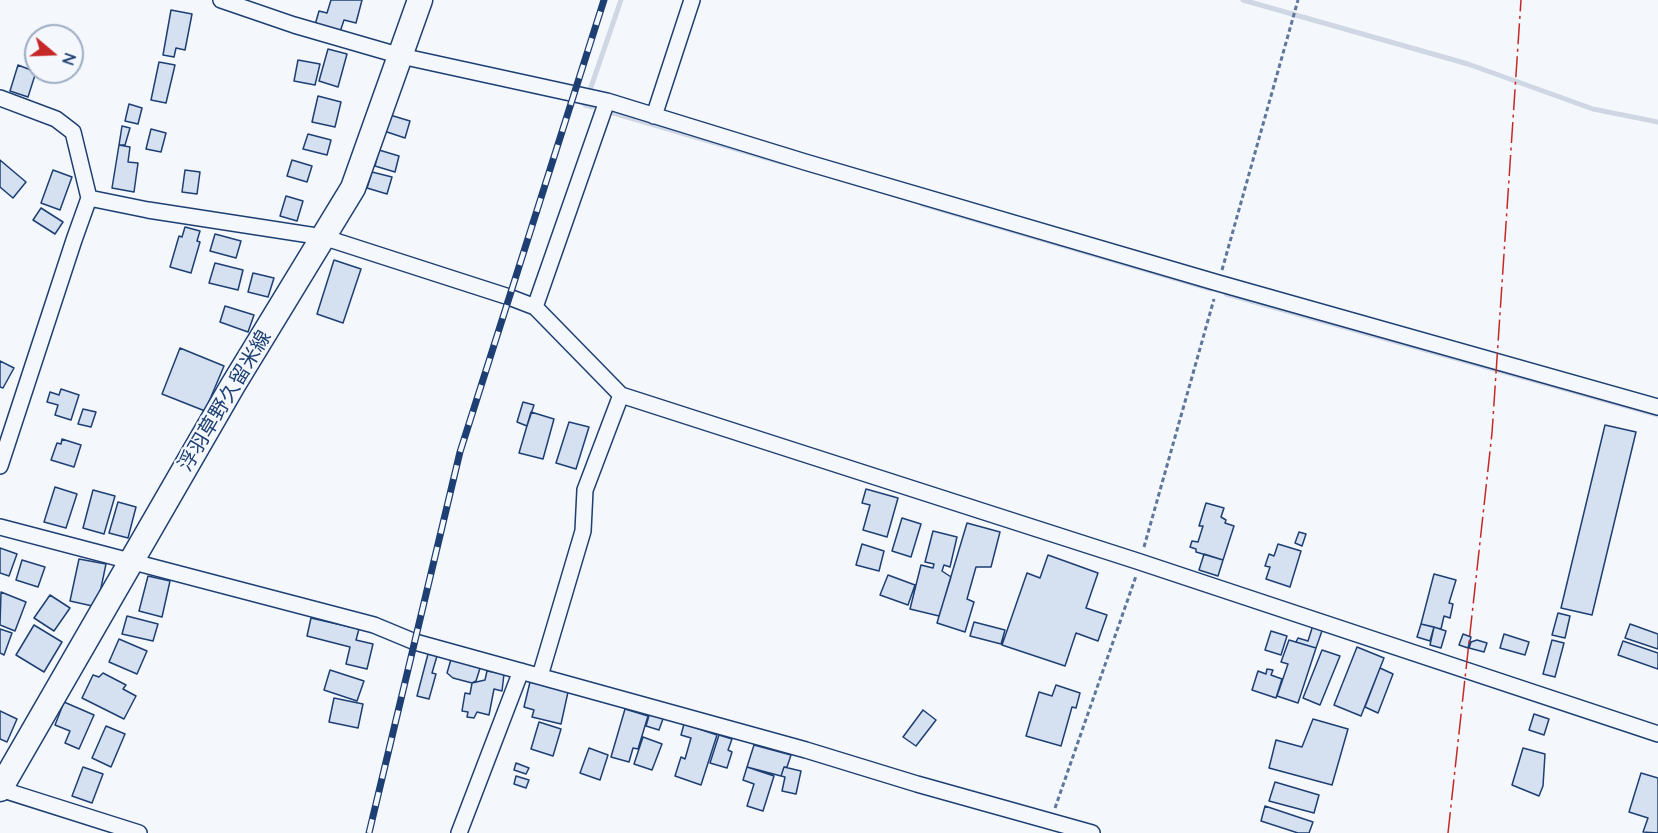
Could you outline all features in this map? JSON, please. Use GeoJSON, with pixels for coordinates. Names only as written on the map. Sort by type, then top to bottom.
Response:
{"type":"FeatureCollection","features":[{"type":"Feature","properties":{"kind":"main road","name":"浮羽草野久留米線"},"geometry":{"type":"LineString","coordinates":[[0,789],[233,385],[353,188],[420,0]]}},
{"type":"Feature","properties":{"kind":"street"},"geometry":{"type":"LineString","coordinates":[[221,0],[294,25],[401,56],[607,101],[1218,284],[1658,407]]}},
{"type":"Feature","properties":{"kind":"street"},"geometry":{"type":"LineString","coordinates":[[654,116],[692,0]]}},
{"type":"Feature","properties":{"kind":"street"},"geometry":{"type":"LineString","coordinates":[[0,98],[56,119],[73,132],[89,198],[0,466]]}},
{"type":"Feature","properties":{"kind":"street"},"geometry":{"type":"LineString","coordinates":[[535,307],[607,101]]}},
{"type":"Feature","properties":{"kind":"street"},"geometry":{"type":"LineString","coordinates":[[89,198],[148,210],[323,237],[535,307],[621,395],[1140,562],[1658,734]]}},
{"type":"Feature","properties":{"kind":"street"},"geometry":{"type":"LineString","coordinates":[[540,676],[583,531],[585,490],[621,395]]}},
{"type":"Feature","properties":{"kind":"street"},"geometry":{"type":"LineString","coordinates":[[0,527],[374,625],[414,642],[806,750],[1049,827],[1092,833]]}},
{"type":"Feature","properties":{"kind":"street"},"geometry":{"type":"LineString","coordinates":[[459,833],[521,671]]}},
{"type":"Feature","properties":{"kind":"street"},"geometry":{"type":"LineString","coordinates":[[0,789],[139,833]]}},
{"type":"Feature","properties":{"kind":"path"},"geometry":{"type":"LineString","coordinates":[[1049,827],[1140,562],[1298,0]]}},
{"type":"Feature","properties":{"kind":"building"},"geometry":{"type":"Polygon","coordinates":[[[331,0],[362,0],[356,23],[344,20],[340,32],[315,25],[319,11],[327,13],[331,0]]]}},
{"type":"Feature","properties":{"kind":"building"},"geometry":{"type":"Polygon","coordinates":[[[171,10],[192,14],[185,50],[176,48],[174,57],[163,55],[171,10]]]}},
{"type":"Feature","properties":{"kind":"building"},"geometry":{"type":"Polygon","coordinates":[[[328,49],[347,54],[338,87],[319,81],[328,49]]]}},
{"type":"Feature","properties":{"kind":"building"},"geometry":{"type":"Polygon","coordinates":[[[298,60],[320,64],[315,85],[294,81],[298,60]]]}},
{"type":"Feature","properties":{"kind":"building"},"geometry":{"type":"Polygon","coordinates":[[[159,62],[175,65],[166,103],[151,100],[159,62]]]}},
{"type":"Feature","properties":{"kind":"building"},"geometry":{"type":"Polygon","coordinates":[[[18,65],[24,67],[24,84],[32,84],[28,97],[10,91],[18,65]]]}},
{"type":"Feature","properties":{"kind":"building"},"geometry":{"type":"Polygon","coordinates":[[[318,96],[341,102],[335,127],[312,122],[318,96]]]}},
{"type":"Feature","properties":{"kind":"building"},"geometry":{"type":"Polygon","coordinates":[[[129,104],[142,108],[138,124],[125,121],[129,104]]]}},
{"type":"Feature","properties":{"kind":"building"},"geometry":{"type":"Polygon","coordinates":[[[390,115],[410,121],[405,138],[384,131],[390,115]]]}},
{"type":"Feature","properties":{"kind":"building"},"geometry":{"type":"Polygon","coordinates":[[[122,126],[130,128],[125,145],[119,145],[122,126]]]}},
{"type":"Feature","properties":{"kind":"building"},"geometry":{"type":"Polygon","coordinates":[[[151,129],[166,133],[161,152],[146,149],[151,129]]]}},
{"type":"Feature","properties":{"kind":"building"},"geometry":{"type":"Polygon","coordinates":[[[308,134],[331,140],[327,155],[303,149],[308,134]]]}},
{"type":"Feature","properties":{"kind":"building"},"geometry":{"type":"Polygon","coordinates":[[[119,145],[130,147],[128,162],[138,163],[134,192],[112,188],[119,145]]]}},
{"type":"Feature","properties":{"kind":"building"},"geometry":{"type":"Polygon","coordinates":[[[379,150],[399,156],[395,172],[375,166],[379,150]]]}},
{"type":"Feature","properties":{"kind":"building"},"geometry":{"type":"Polygon","coordinates":[[[0,160],[26,182],[13,198],[0,187],[0,160]]]}},
{"type":"Feature","properties":{"kind":"building"},"geometry":{"type":"Polygon","coordinates":[[[292,160],[312,166],[307,182],[287,176],[292,160]]]}},
{"type":"Feature","properties":{"kind":"building"},"geometry":{"type":"Polygon","coordinates":[[[53,170],[72,177],[60,210],[41,203],[53,170]]]}},
{"type":"Feature","properties":{"kind":"building"},"geometry":{"type":"Polygon","coordinates":[[[185,170],[200,172],[197,194],[182,192],[185,170]]]}},
{"type":"Feature","properties":{"kind":"building"},"geometry":{"type":"Polygon","coordinates":[[[372,172],[392,177],[387,194],[367,188],[372,172]]]}},
{"type":"Feature","properties":{"kind":"building"},"geometry":{"type":"Polygon","coordinates":[[[286,196],[303,201],[297,221],[280,216],[286,196]]]}},
{"type":"Feature","properties":{"kind":"building"},"geometry":{"type":"Polygon","coordinates":[[[41,208],[63,222],[55,234],[33,220],[41,208]]]}},
{"type":"Feature","properties":{"kind":"building"},"geometry":{"type":"Polygon","coordinates":[[[185,227],[200,231],[197,241],[200,242],[191,273],[170,267],[179,236],[182,237],[185,227]]]}},
{"type":"Feature","properties":{"kind":"building"},"geometry":{"type":"Polygon","coordinates":[[[215,234],[241,241],[236,258],[210,251],[215,234]]]}},
{"type":"Feature","properties":{"kind":"building"},"geometry":{"type":"Polygon","coordinates":[[[334,260],[361,269],[343,323],[317,314],[334,260]]]}},
{"type":"Feature","properties":{"kind":"building"},"geometry":{"type":"Polygon","coordinates":[[[215,263],[243,270],[238,290],[209,283],[215,263]]]}},
{"type":"Feature","properties":{"kind":"building"},"geometry":{"type":"Polygon","coordinates":[[[253,273],[274,278],[268,297],[248,292],[253,273]]]}},
{"type":"Feature","properties":{"kind":"building"},"geometry":{"type":"Polygon","coordinates":[[[225,306],[254,315],[248,332],[220,322],[225,306]]]}},
{"type":"Feature","properties":{"kind":"building"},"geometry":{"type":"Polygon","coordinates":[[[180,348],[224,366],[205,411],[162,394],[180,348]]]}},
{"type":"Feature","properties":{"kind":"building"},"geometry":{"type":"Polygon","coordinates":[[[0,361],[14,368],[3,388],[0,387],[0,361]]]}},
{"type":"Feature","properties":{"kind":"building"},"geometry":{"type":"Polygon","coordinates":[[[61,389],[79,395],[71,420],[55,415],[58,405],[47,402],[50,392],[59,395],[61,389]]]}},
{"type":"Feature","properties":{"kind":"building"},"geometry":{"type":"Polygon","coordinates":[[[523,402],[534,405],[527,426],[517,422],[523,402]]]}},
{"type":"Feature","properties":{"kind":"building"},"geometry":{"type":"Polygon","coordinates":[[[83,409],[96,412],[91,427],[78,424],[83,409]]]}},
{"type":"Feature","properties":{"kind":"building"},"geometry":{"type":"Polygon","coordinates":[[[531,412],[554,419],[543,459],[519,453],[531,412]]]}},
{"type":"Feature","properties":{"kind":"building"},"geometry":{"type":"Polygon","coordinates":[[[569,422],[589,427],[576,469],[556,463],[569,422]]]}},
{"type":"Feature","properties":{"kind":"building"},"geometry":{"type":"Polygon","coordinates":[[[1605,425],[1636,432],[1592,615],[1561,608],[1605,425]]]}},
{"type":"Feature","properties":{"kind":"building"},"geometry":{"type":"Polygon","coordinates":[[[62,439],[81,445],[74,467],[51,460],[57,443],[61,444],[62,439]]]}},
{"type":"Feature","properties":{"kind":"building"},"geometry":{"type":"Polygon","coordinates":[[[55,487],[77,494],[66,528],[44,522],[55,487]]]}},
{"type":"Feature","properties":{"kind":"building"},"geometry":{"type":"Polygon","coordinates":[[[866,489],[898,498],[887,537],[863,530],[870,505],[862,503],[866,489]]]}},
{"type":"Feature","properties":{"kind":"building"},"geometry":{"type":"Polygon","coordinates":[[[93,490],[115,496],[104,534],[83,528],[93,490]]]}},
{"type":"Feature","properties":{"kind":"building"},"geometry":{"type":"Polygon","coordinates":[[[118,502],[136,507],[128,538],[109,533],[118,502]]]}},
{"type":"Feature","properties":{"kind":"building"},"geometry":{"type":"Polygon","coordinates":[[[1206,503],[1224,508],[1221,517],[1226,520],[1225,523],[1234,526],[1223,560],[1196,552],[1196,549],[1190,547],[1192,541],[1198,542],[1203,526],[1199,526],[1206,503]]]}},
{"type":"Feature","properties":{"kind":"building"},"geometry":{"type":"Polygon","coordinates":[[[902,518],[921,524],[911,557],[892,551],[902,518]]]}},
{"type":"Feature","properties":{"kind":"building"},"geometry":{"type":"Polygon","coordinates":[[[967,523],[1000,532],[991,567],[976,567],[967,599],[974,602],[965,632],[937,623],[967,523]]]}},
{"type":"Feature","properties":{"kind":"building"},"geometry":{"type":"Polygon","coordinates":[[[933,531],[957,537],[950,567],[944,565],[942,571],[951,577],[939,616],[910,609],[921,565],[933,568],[934,564],[925,562],[933,531]]]}},
{"type":"Feature","properties":{"kind":"building"},"geometry":{"type":"Polygon","coordinates":[[[1299,532],[1306,534],[1302,546],[1295,543],[1299,532]]]}},
{"type":"Feature","properties":{"kind":"building"},"geometry":{"type":"Polygon","coordinates":[[[862,544],[884,551],[879,571],[856,565],[862,544]]]}},
{"type":"Feature","properties":{"kind":"building"},"geometry":{"type":"Polygon","coordinates":[[[1278,544],[1301,551],[1290,587],[1266,579],[1270,567],[1265,566],[1269,554],[1274,556],[1278,544]]]}},
{"type":"Feature","properties":{"kind":"building"},"geometry":{"type":"Polygon","coordinates":[[[0,548],[17,554],[9,576],[0,573],[0,548]]]}},
{"type":"Feature","properties":{"kind":"building"},"geometry":{"type":"Polygon","coordinates":[[[1204,554],[1223,560],[1218,576],[1199,570],[1204,554]]]}},
{"type":"Feature","properties":{"kind":"building"},"geometry":{"type":"Polygon","coordinates":[[[1048,555],[1098,573],[1086,608],[1107,615],[1098,641],[1076,633],[1065,666],[1002,645],[1027,573],[1040,578],[1048,555]]]}},
{"type":"Feature","properties":{"kind":"building"},"geometry":{"type":"Polygon","coordinates":[[[79,559],[106,564],[97,607],[70,601],[79,559]]]}},
{"type":"Feature","properties":{"kind":"building"},"geometry":{"type":"Polygon","coordinates":[[[22,560],[45,567],[38,587],[16,580],[22,560]]]}},
{"type":"Feature","properties":{"kind":"building"},"geometry":{"type":"Polygon","coordinates":[[[1434,574],[1456,580],[1449,603],[1453,604],[1450,618],[1444,616],[1441,629],[1421,624],[1434,574]]]}},
{"type":"Feature","properties":{"kind":"building"},"geometry":{"type":"Polygon","coordinates":[[[888,575],[915,585],[908,605],[880,595],[888,575]]]}},
{"type":"Feature","properties":{"kind":"building"},"geometry":{"type":"Polygon","coordinates":[[[148,576],[170,581],[162,617],[139,611],[148,576]]]}},
{"type":"Feature","properties":{"kind":"building"},"geometry":{"type":"Polygon","coordinates":[[[1,592],[26,602],[15,631],[0,625],[1,592]]]}},
{"type":"Feature","properties":{"kind":"building"},"geometry":{"type":"Polygon","coordinates":[[[50,595],[70,608],[54,631],[34,618],[50,595]]]}},
{"type":"Feature","properties":{"kind":"building"},"geometry":{"type":"Polygon","coordinates":[[[1558,613],[1570,616],[1565,638],[1552,635],[1558,613]]]}},
{"type":"Feature","properties":{"kind":"building"},"geometry":{"type":"Polygon","coordinates":[[[127,616],[158,624],[153,641],[122,634],[127,616]]]}},
{"type":"Feature","properties":{"kind":"building"},"geometry":{"type":"Polygon","coordinates":[[[311,618],[359,629],[356,640],[373,644],[367,669],[346,664],[350,647],[307,636],[311,618]]]}},
{"type":"Feature","properties":{"kind":"building"},"geometry":{"type":"Polygon","coordinates":[[[974,622],[1005,630],[1001,644],[970,636],[974,622]]]}},
{"type":"Feature","properties":{"kind":"building"},"geometry":{"type":"Polygon","coordinates":[[[1421,624],[1434,627],[1430,641],[1417,637],[1421,624]]]}},
{"type":"Feature","properties":{"kind":"building"},"geometry":{"type":"Polygon","coordinates":[[[1630,624],[1658,634],[1658,649],[1625,638],[1630,624]]]}},
{"type":"Feature","properties":{"kind":"building"},"geometry":{"type":"Polygon","coordinates":[[[34,625],[62,642],[44,672],[16,655],[34,625]]]}},
{"type":"Feature","properties":{"kind":"building"},"geometry":{"type":"Polygon","coordinates":[[[1313,625],[1323,628],[1316,648],[1296,642],[1298,638],[1308,641],[1313,625]]]}},
{"type":"Feature","properties":{"kind":"building"},"geometry":{"type":"Polygon","coordinates":[[[1434,627],[1446,631],[1441,648],[1430,645],[1434,627]]]}},
{"type":"Feature","properties":{"kind":"building"},"geometry":{"type":"Polygon","coordinates":[[[0,629],[12,633],[4,655],[0,653],[0,629]]]}},
{"type":"Feature","properties":{"kind":"building"},"geometry":{"type":"Polygon","coordinates":[[[1271,631],[1287,636],[1281,655],[1265,650],[1271,631]]]}},
{"type":"Feature","properties":{"kind":"building"},"geometry":{"type":"Polygon","coordinates":[[[1463,634],[1471,637],[1468,648],[1459,645],[1463,634]]]}},
{"type":"Feature","properties":{"kind":"building"},"geometry":{"type":"Polygon","coordinates":[[[1504,634],[1529,642],[1525,655],[1500,648],[1504,634]]]}},
{"type":"Feature","properties":{"kind":"building"},"geometry":{"type":"Polygon","coordinates":[[[119,639],[147,651],[137,674],[109,662],[119,639]]]}},
{"type":"Feature","properties":{"kind":"building"},"geometry":{"type":"Polygon","coordinates":[[[1289,640],[1316,648],[1298,703],[1277,696],[1288,664],[1281,662],[1289,640]]]}},
{"type":"Feature","properties":{"kind":"building"},"geometry":{"type":"Polygon","coordinates":[[[1477,640],[1487,643],[1484,652],[1469,648],[1471,642],[1477,640]]]}},
{"type":"Feature","properties":{"kind":"building"},"geometry":{"type":"Polygon","coordinates":[[[1552,640],[1564,643],[1555,677],[1543,674],[1552,640]]]}},
{"type":"Feature","properties":{"kind":"building"},"geometry":{"type":"Polygon","coordinates":[[[1623,641],[1658,653],[1658,669],[1618,655],[1623,641]]]}},
{"type":"Feature","properties":{"kind":"building"},"geometry":{"type":"Polygon","coordinates":[[[1357,647],[1384,658],[1361,716],[1334,705],[1357,647]]]}},
{"type":"Feature","properties":{"kind":"building"},"geometry":{"type":"Polygon","coordinates":[[[1322,650],[1340,656],[1320,705],[1303,698],[1322,650]]]}},
{"type":"Feature","properties":{"kind":"building"},"geometry":{"type":"Polygon","coordinates":[[[428,654],[437,656],[432,673],[436,674],[429,699],[417,696],[428,654]]]}},
{"type":"Feature","properties":{"kind":"building"},"geometry":{"type":"Polygon","coordinates":[[[452,656],[481,665],[476,681],[472,683],[453,678],[447,673],[452,656]]]}},
{"type":"Feature","properties":{"kind":"building"},"geometry":{"type":"Polygon","coordinates":[[[1380,668],[1393,674],[1378,713],[1365,707],[1380,668]]]}},
{"type":"Feature","properties":{"kind":"building"},"geometry":{"type":"Polygon","coordinates":[[[1267,669],[1273,670],[1271,675],[1282,679],[1276,698],[1252,690],[1258,671],[1266,674],[1267,669]]]}},
{"type":"Feature","properties":{"kind":"building"},"geometry":{"type":"Polygon","coordinates":[[[330,670],[364,681],[357,701],[324,690],[330,670]]]}},
{"type":"Feature","properties":{"kind":"building"},"geometry":{"type":"Polygon","coordinates":[[[487,671],[504,674],[502,691],[494,689],[489,715],[477,712],[474,718],[467,717],[468,712],[462,711],[465,693],[470,694],[472,683],[485,680],[487,671]]]}},
{"type":"Feature","properties":{"kind":"building"},"geometry":{"type":"Polygon","coordinates":[[[103,673],[126,685],[123,689],[136,696],[124,719],[82,698],[93,675],[99,677],[103,673]]]}},
{"type":"Feature","properties":{"kind":"building"},"geometry":{"type":"Polygon","coordinates":[[[530,682],[568,692],[561,724],[532,717],[534,710],[524,707],[530,682]]]}},
{"type":"Feature","properties":{"kind":"building"},"geometry":{"type":"Polygon","coordinates":[[[1056,685],[1080,693],[1076,708],[1072,707],[1061,746],[1026,736],[1039,692],[1052,696],[1056,685]]]}},
{"type":"Feature","properties":{"kind":"building"},"geometry":{"type":"Polygon","coordinates":[[[334,698],[363,704],[358,728],[329,722],[334,698]]]}},
{"type":"Feature","properties":{"kind":"building"},"geometry":{"type":"Polygon","coordinates":[[[64,702],[94,715],[79,749],[65,743],[70,731],[55,725],[64,702]]]}},
{"type":"Feature","properties":{"kind":"building"},"geometry":{"type":"Polygon","coordinates":[[[625,709],[648,716],[638,749],[633,748],[629,762],[611,757],[625,709]]]}},
{"type":"Feature","properties":{"kind":"building"},"geometry":{"type":"Polygon","coordinates":[[[923,710],[936,720],[916,746],[903,737],[923,710]]]}},
{"type":"Feature","properties":{"kind":"building"},"geometry":{"type":"Polygon","coordinates":[[[0,711],[17,719],[7,742],[0,739],[0,711]]]}},
{"type":"Feature","properties":{"kind":"building"},"geometry":{"type":"Polygon","coordinates":[[[650,712],[664,716],[659,730],[646,726],[650,712]]]}},
{"type":"Feature","properties":{"kind":"building"},"geometry":{"type":"Polygon","coordinates":[[[1534,714],[1549,719],[1544,735],[1529,730],[1534,714]]]}},
{"type":"Feature","properties":{"kind":"building"},"geometry":{"type":"Polygon","coordinates":[[[1313,719],[1348,729],[1332,785],[1269,768],[1276,740],[1302,747],[1313,719]]]}},
{"type":"Feature","properties":{"kind":"building"},"geometry":{"type":"Polygon","coordinates":[[[539,722],[561,729],[553,756],[531,749],[539,722]]]}},
{"type":"Feature","properties":{"kind":"building"},"geometry":{"type":"Polygon","coordinates":[[[684,724],[717,735],[701,785],[675,776],[681,757],[685,759],[691,738],[681,735],[684,724]]]}},
{"type":"Feature","properties":{"kind":"building"},"geometry":{"type":"Polygon","coordinates":[[[106,726],[125,734],[111,767],[92,758],[106,726]]]}},
{"type":"Feature","properties":{"kind":"building"},"geometry":{"type":"Polygon","coordinates":[[[719,735],[732,739],[728,750],[732,752],[727,768],[710,763],[719,735]]]}},
{"type":"Feature","properties":{"kind":"building"},"geometry":{"type":"Polygon","coordinates":[[[643,737],[662,744],[652,770],[634,764],[643,737]]]}},
{"type":"Feature","properties":{"kind":"building"},"geometry":{"type":"Polygon","coordinates":[[[754,745],[791,755],[781,776],[747,767],[754,745]]]}},
{"type":"Feature","properties":{"kind":"building"},"geometry":{"type":"Polygon","coordinates":[[[589,748],[608,755],[600,780],[580,773],[589,748]]]}},
{"type":"Feature","properties":{"kind":"building"},"geometry":{"type":"Polygon","coordinates":[[[1523,748],[1545,754],[1543,786],[1539,796],[1512,785],[1523,748]]]}},
{"type":"Feature","properties":{"kind":"building"},"geometry":{"type":"Polygon","coordinates":[[[516,763],[529,768],[526,774],[514,770],[516,763]]]}},
{"type":"Feature","properties":{"kind":"building"},"geometry":{"type":"Polygon","coordinates":[[[83,767],[103,774],[92,803],[72,796],[83,767]]]}},
{"type":"Feature","properties":{"kind":"building"},"geometry":{"type":"Polygon","coordinates":[[[747,767],[774,776],[763,811],[747,806],[754,784],[743,780],[747,767]]]}},
{"type":"Feature","properties":{"kind":"building"},"geometry":{"type":"Polygon","coordinates":[[[784,767],[801,771],[796,794],[782,791],[785,777],[781,776],[784,767]]]}},
{"type":"Feature","properties":{"kind":"building"},"geometry":{"type":"Polygon","coordinates":[[[1641,773],[1658,778],[1658,833],[1643,832],[1648,818],[1629,812],[1641,773]]]}},
{"type":"Feature","properties":{"kind":"building"},"geometry":{"type":"Polygon","coordinates":[[[516,776],[529,780],[526,788],[514,784],[516,776]]]}},
{"type":"Feature","properties":{"kind":"building"},"geometry":{"type":"Polygon","coordinates":[[[1275,782],[1319,795],[1314,813],[1269,801],[1275,782]]]}},
{"type":"Feature","properties":{"kind":"building"},"geometry":{"type":"Polygon","coordinates":[[[1265,806],[1313,822],[1309,833],[1298,833],[1261,821],[1265,806]]]}},
{"type":"Feature","properties":{"kind":"waterway"},"geometry":{"type":"LineString","coordinates":[[590,90],[621,0]]}},
{"type":"Feature","properties":{"kind":"waterway"},"geometry":{"type":"LineString","coordinates":[[1243,0],[1468,64],[1593,109],[1658,122]]}},
{"type":"Feature","properties":{"kind":"waterway"},"geometry":{"type":"LineString","coordinates":[[586,103],[585,105],[592,107]]}},
{"type":"Feature","properties":{"kind":"waterway"},"geometry":{"type":"LineString","coordinates":[[610,112],[784,163]]}},
{"type":"Feature","properties":{"kind":"waterway"},"geometry":{"type":"LineString","coordinates":[[922,204],[1211,289]]}},
{"type":"Feature","properties":{"kind":"waterway"},"geometry":{"type":"LineString","coordinates":[[1226,294],[1658,415]]}},
{"type":"Feature","properties":{"kind":"railway"},"geometry":{"type":"LineString","coordinates":[[369,833],[460,452],[604,0]]}},
{"type":"Feature","properties":{"kind":"power"},"geometry":{"type":"LineString","coordinates":[[1448,833],[1492,433],[1521,0]]}}]}
